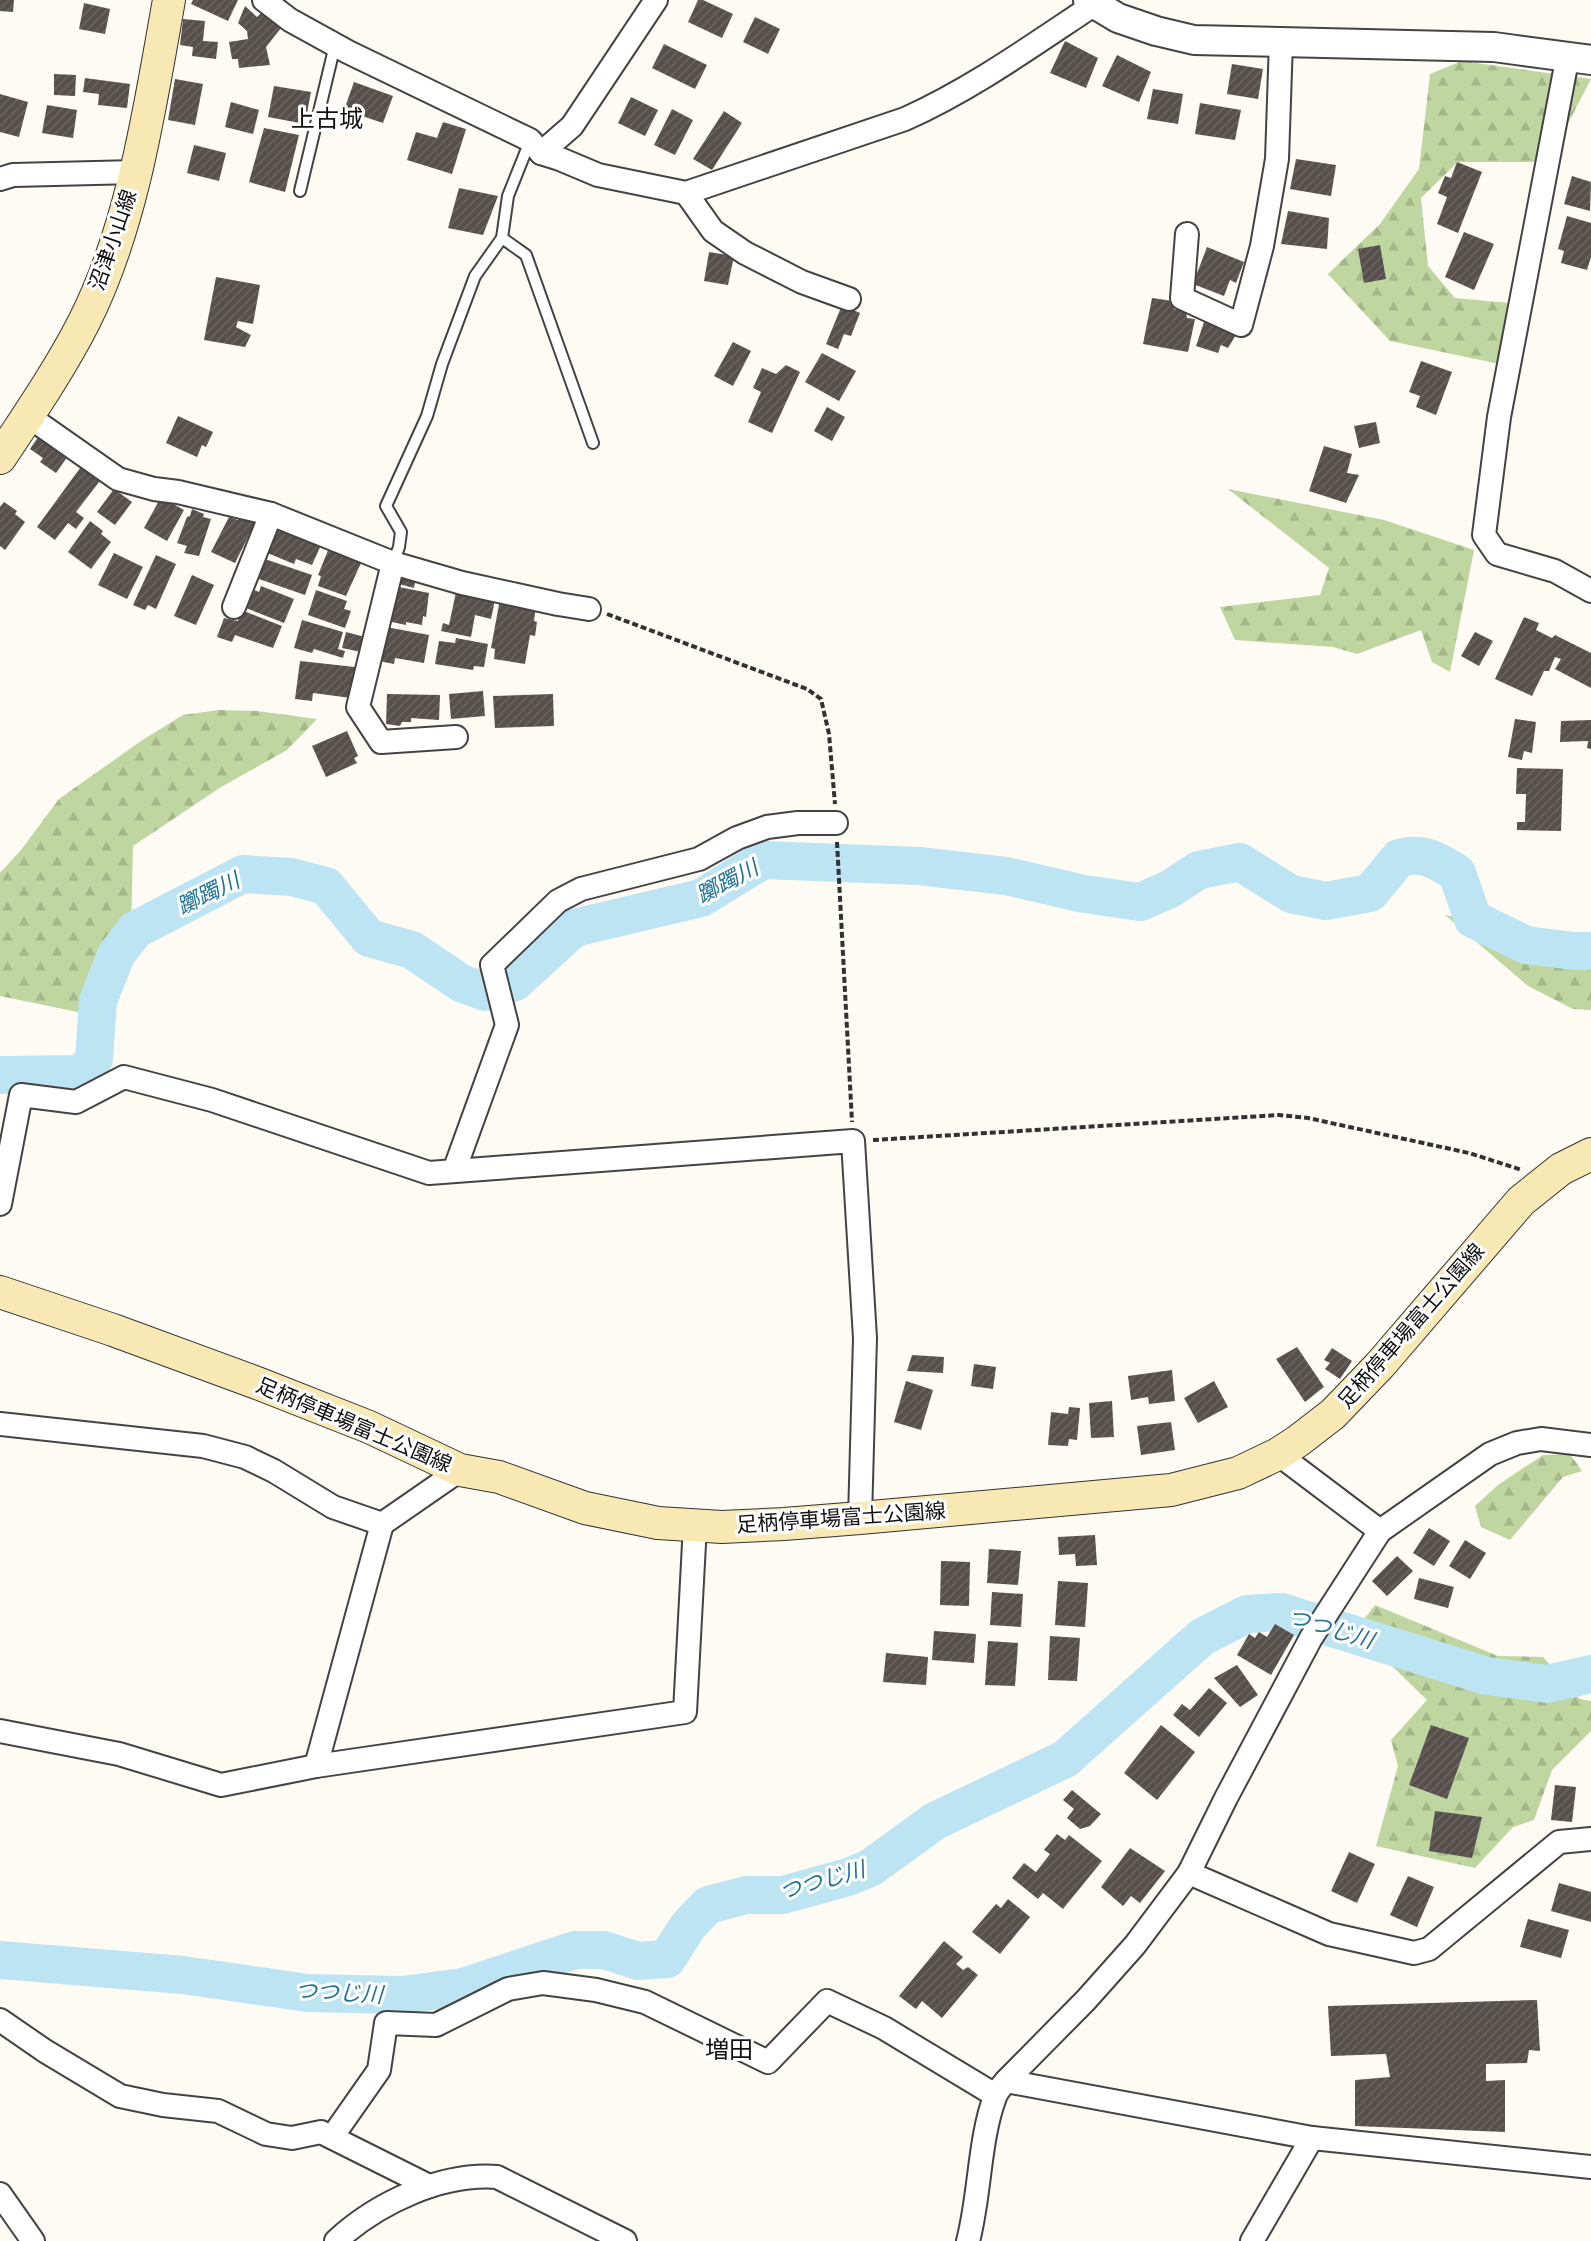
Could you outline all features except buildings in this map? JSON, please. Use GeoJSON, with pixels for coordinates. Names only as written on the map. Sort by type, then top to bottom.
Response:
{"type":"FeatureCollection","features":[{"type":"Feature","properties":{"kind":"main road","name":"沼津小山線"},"geometry":{"type":"LineString","coordinates":[[0,458],[28,416],[84,321],[113,252],[136,171],[169,0]]}},
{"type":"Feature","properties":{"kind":"main road","name":"足柄停車場富士公園線"},"geometry":{"type":"LineString","coordinates":[[0,1292],[102,1326],[369,1426],[460,1470],[499,1478],[585,1508],[658,1522],[722,1527],[860,1518],[1171,1490],[1238,1473],[1278,1454],[1333,1414],[1380,1365],[1521,1201],[1561,1169],[1591,1154]]}},
{"type":"Feature","properties":{"kind":"street"},"geometry":{"type":"LineString","coordinates":[[264,0],[290,20],[335,45],[560,159],[598,175],[686,193],[905,119],[925,110],[996,70],[1091,2],[1118,18],[1156,31],[1194,40],[1494,47],[1580,58],[1499,417],[1484,535],[1497,554],[1555,571],[1591,591]]}},
{"type":"Feature","properties":{"kind":"street"},"geometry":{"type":"LineString","coordinates":[[535,147],[572,126],[656,0]]}},
{"type":"Feature","properties":{"kind":"street"},"geometry":{"type":"LineString","coordinates":[[1187,234],[1182,298],[1241,325],[1262,246],[1277,159],[1281,41]]}},
{"type":"Feature","properties":{"kind":"street"},"geometry":{"type":"LineString","coordinates":[[0,179],[13,175],[136,171]]}},
{"type":"Feature","properties":{"kind":"street"},"geometry":{"type":"LineString","coordinates":[[686,193],[712,231],[745,253],[802,282],[849,299]]}},
{"type":"Feature","properties":{"kind":"street"},"geometry":{"type":"LineString","coordinates":[[28,416],[118,479],[271,514],[393,563],[462,583],[589,609]]}},
{"type":"Feature","properties":{"kind":"street"},"geometry":{"type":"LineString","coordinates":[[234,607],[271,514]]}},
{"type":"Feature","properties":{"kind":"street"},"geometry":{"type":"LineString","coordinates":[[393,563],[358,707],[381,742],[456,738]]}},
{"type":"Feature","properties":{"kind":"street"},"geometry":{"type":"LineString","coordinates":[[454,1171],[507,1025],[492,965],[558,901],[581,889],[699,859],[737,838],[767,827],[798,823],[836,828]]}},
{"type":"Feature","properties":{"kind":"street"},"geometry":{"type":"LineString","coordinates":[[0,1204],[21,1095],[76,1102],[124,1077],[212,1100],[429,1173],[853,1142],[865,1338],[860,1518]]}},
{"type":"Feature","properties":{"kind":"street"},"geometry":{"type":"LineString","coordinates":[[0,1424],[202,1446],[245,1457],[274,1471],[333,1507],[382,1524]]}},
{"type":"Feature","properties":{"kind":"street"},"geometry":{"type":"LineString","coordinates":[[968,2241],[973,2223],[986,2134],[1001,2088],[1128,1953],[1190,1873],[1226,1798],[1311,1638],[1380,1531],[1490,1454],[1517,1443],[1541,1439],[1591,1444]]}},
{"type":"Feature","properties":{"kind":"street"},"geometry":{"type":"LineString","coordinates":[[1278,1454],[1380,1531]]}},
{"type":"Feature","properties":{"kind":"street"},"geometry":{"type":"LineString","coordinates":[[316,1766],[382,1524],[460,1470]]}},
{"type":"Feature","properties":{"kind":"street"},"geometry":{"type":"LineString","coordinates":[[0,1731],[119,1754],[221,1785],[316,1766],[685,1712],[695,1525]]}},
{"type":"Feature","properties":{"kind":"street"},"geometry":{"type":"LineString","coordinates":[[1190,1873],[1329,1934],[1414,1953],[1429,1949],[1559,1842],[1591,1839]]}},
{"type":"Feature","properties":{"kind":"street"},"geometry":{"type":"LineString","coordinates":[[332,2137],[379,2070],[386,2023],[436,2025],[508,1989],[543,1983],[596,1990],[645,2002],[768,2062],[827,2001],[1001,2088],[1312,2138],[1591,2167]]}},
{"type":"Feature","properties":{"kind":"street"},"geometry":{"type":"LineString","coordinates":[[0,2020],[45,2051],[120,2096],[163,2105],[218,2111],[266,2134],[292,2138],[321,2132],[429,2186]]}},
{"type":"Feature","properties":{"kind":"street"},"geometry":{"type":"LineString","coordinates":[[1252,2241],[1312,2138]]}},
{"type":"Feature","properties":{"kind":"street"},"geometry":{"type":"LineString","coordinates":[[336,2241],[380,2208],[429,2186],[479,2175],[497,2177],[625,2241]]}},
{"type":"Feature","properties":{"kind":"street"},"geometry":{"type":"LineString","coordinates":[[0,2194],[33,2241]]}},
{"type":"Feature","properties":{"kind":"lane"},"geometry":{"type":"LineString","coordinates":[[300,191],[335,45]]}},
{"type":"Feature","properties":{"kind":"lane"},"geometry":{"type":"LineString","coordinates":[[393,563],[399,547],[401,532],[386,506],[427,416],[442,364],[475,276],[502,238],[507,196],[535,147]]}},
{"type":"Feature","properties":{"kind":"lane"},"geometry":{"type":"LineString","coordinates":[[502,238],[526,255],[593,442]]}},
{"type":"Feature","properties":{"kind":"path"},"geometry":{"type":"LineString","coordinates":[[589,609],[627,620],[807,689],[821,699],[829,734],[836,828],[853,1142],[1279,1115],[1308,1118],[1469,1153],[1548,1178]]}},
{"type":"Feature","properties":{"kind":"green space"},"geometry":{"type":"Polygon","coordinates":[[[1462,61],[1591,79],[1548,162],[1458,162],[1421,198],[1428,266],[1455,298],[1521,304],[1509,366],[1390,341],[1328,274],[1380,224],[1419,169],[1430,74],[1462,61]]]}},
{"type":"Feature","properties":{"kind":"green space"},"geometry":{"type":"Polygon","coordinates":[[[1228,489],[1384,520],[1474,550],[1450,672],[1432,662],[1421,630],[1357,654],[1333,647],[1235,640],[1220,607],[1320,595],[1329,568],[1228,489]]]}},
{"type":"Feature","properties":{"kind":"green space"},"geometry":{"type":"Polygon","coordinates":[[[219,710],[257,711],[317,719],[287,750],[221,787],[133,846],[130,972],[97,1016],[0,996],[0,873],[21,850],[59,799],[141,741],[183,715],[219,710]]]}},
{"type":"Feature","properties":{"kind":"green space"},"geometry":{"type":"Polygon","coordinates":[[[1445,915],[1591,944],[1591,1010],[1573,1009],[1528,986],[1445,915]]]}},
{"type":"Feature","properties":{"kind":"green space"},"geometry":{"type":"Polygon","coordinates":[[[1570,1454],[1582,1471],[1563,1477],[1510,1540],[1481,1527],[1475,1506],[1498,1485],[1543,1455],[1570,1454]]]}},
{"type":"Feature","properties":{"kind":"green space"},"geometry":{"type":"Polygon","coordinates":[[[1375,1605],[1498,1656],[1543,1657],[1580,1699],[1591,1701],[1591,1731],[1552,1770],[1534,1820],[1513,1827],[1475,1868],[1376,1846],[1398,1766],[1391,1740],[1427,1700],[1389,1663],[1341,1649],[1375,1605]]]}},
{"type":"Feature","properties":{"kind":"waterway","name":"躑躅川"},"geometry":{"type":"LineString","coordinates":[[0,1075],[82,1074],[94,1059],[98,1001],[116,955],[135,930],[243,874],[292,877],[326,886],[369,938],[412,950],[461,983],[485,992],[515,982],[574,928],[701,898],[763,860],[919,866],[1006,876],[1084,894],[1140,902],[1170,889],[1199,870],[1240,862],[1291,894],[1326,901],[1370,893],[1399,858],[1416,856],[1430,858],[1457,873],[1473,919],[1526,945],[1591,951]]}},
{"type":"Feature","properties":{"kind":"waterway","name":"つつじ川"},"geometry":{"type":"LineString","coordinates":[[0,1960],[183,1975],[308,1993],[402,1995],[463,1987],[575,1950],[604,1950],[638,1961],[667,1959],[688,1926],[708,1905],[746,1895],[783,1895],[848,1877],[870,1868],[935,1821],[1065,1759],[1202,1637],[1247,1614],[1281,1612],[1487,1676],[1547,1684],[1591,1674]]}},
{"type":"Feature","properties":{"kind":"district","name":"上古城"},"geometry":{"type":"Point","coordinates":[327,119]}},
{"type":"Feature","properties":{"kind":"district","name":"増田"},"geometry":{"type":"Point","coordinates":[729,2050]}}]}
